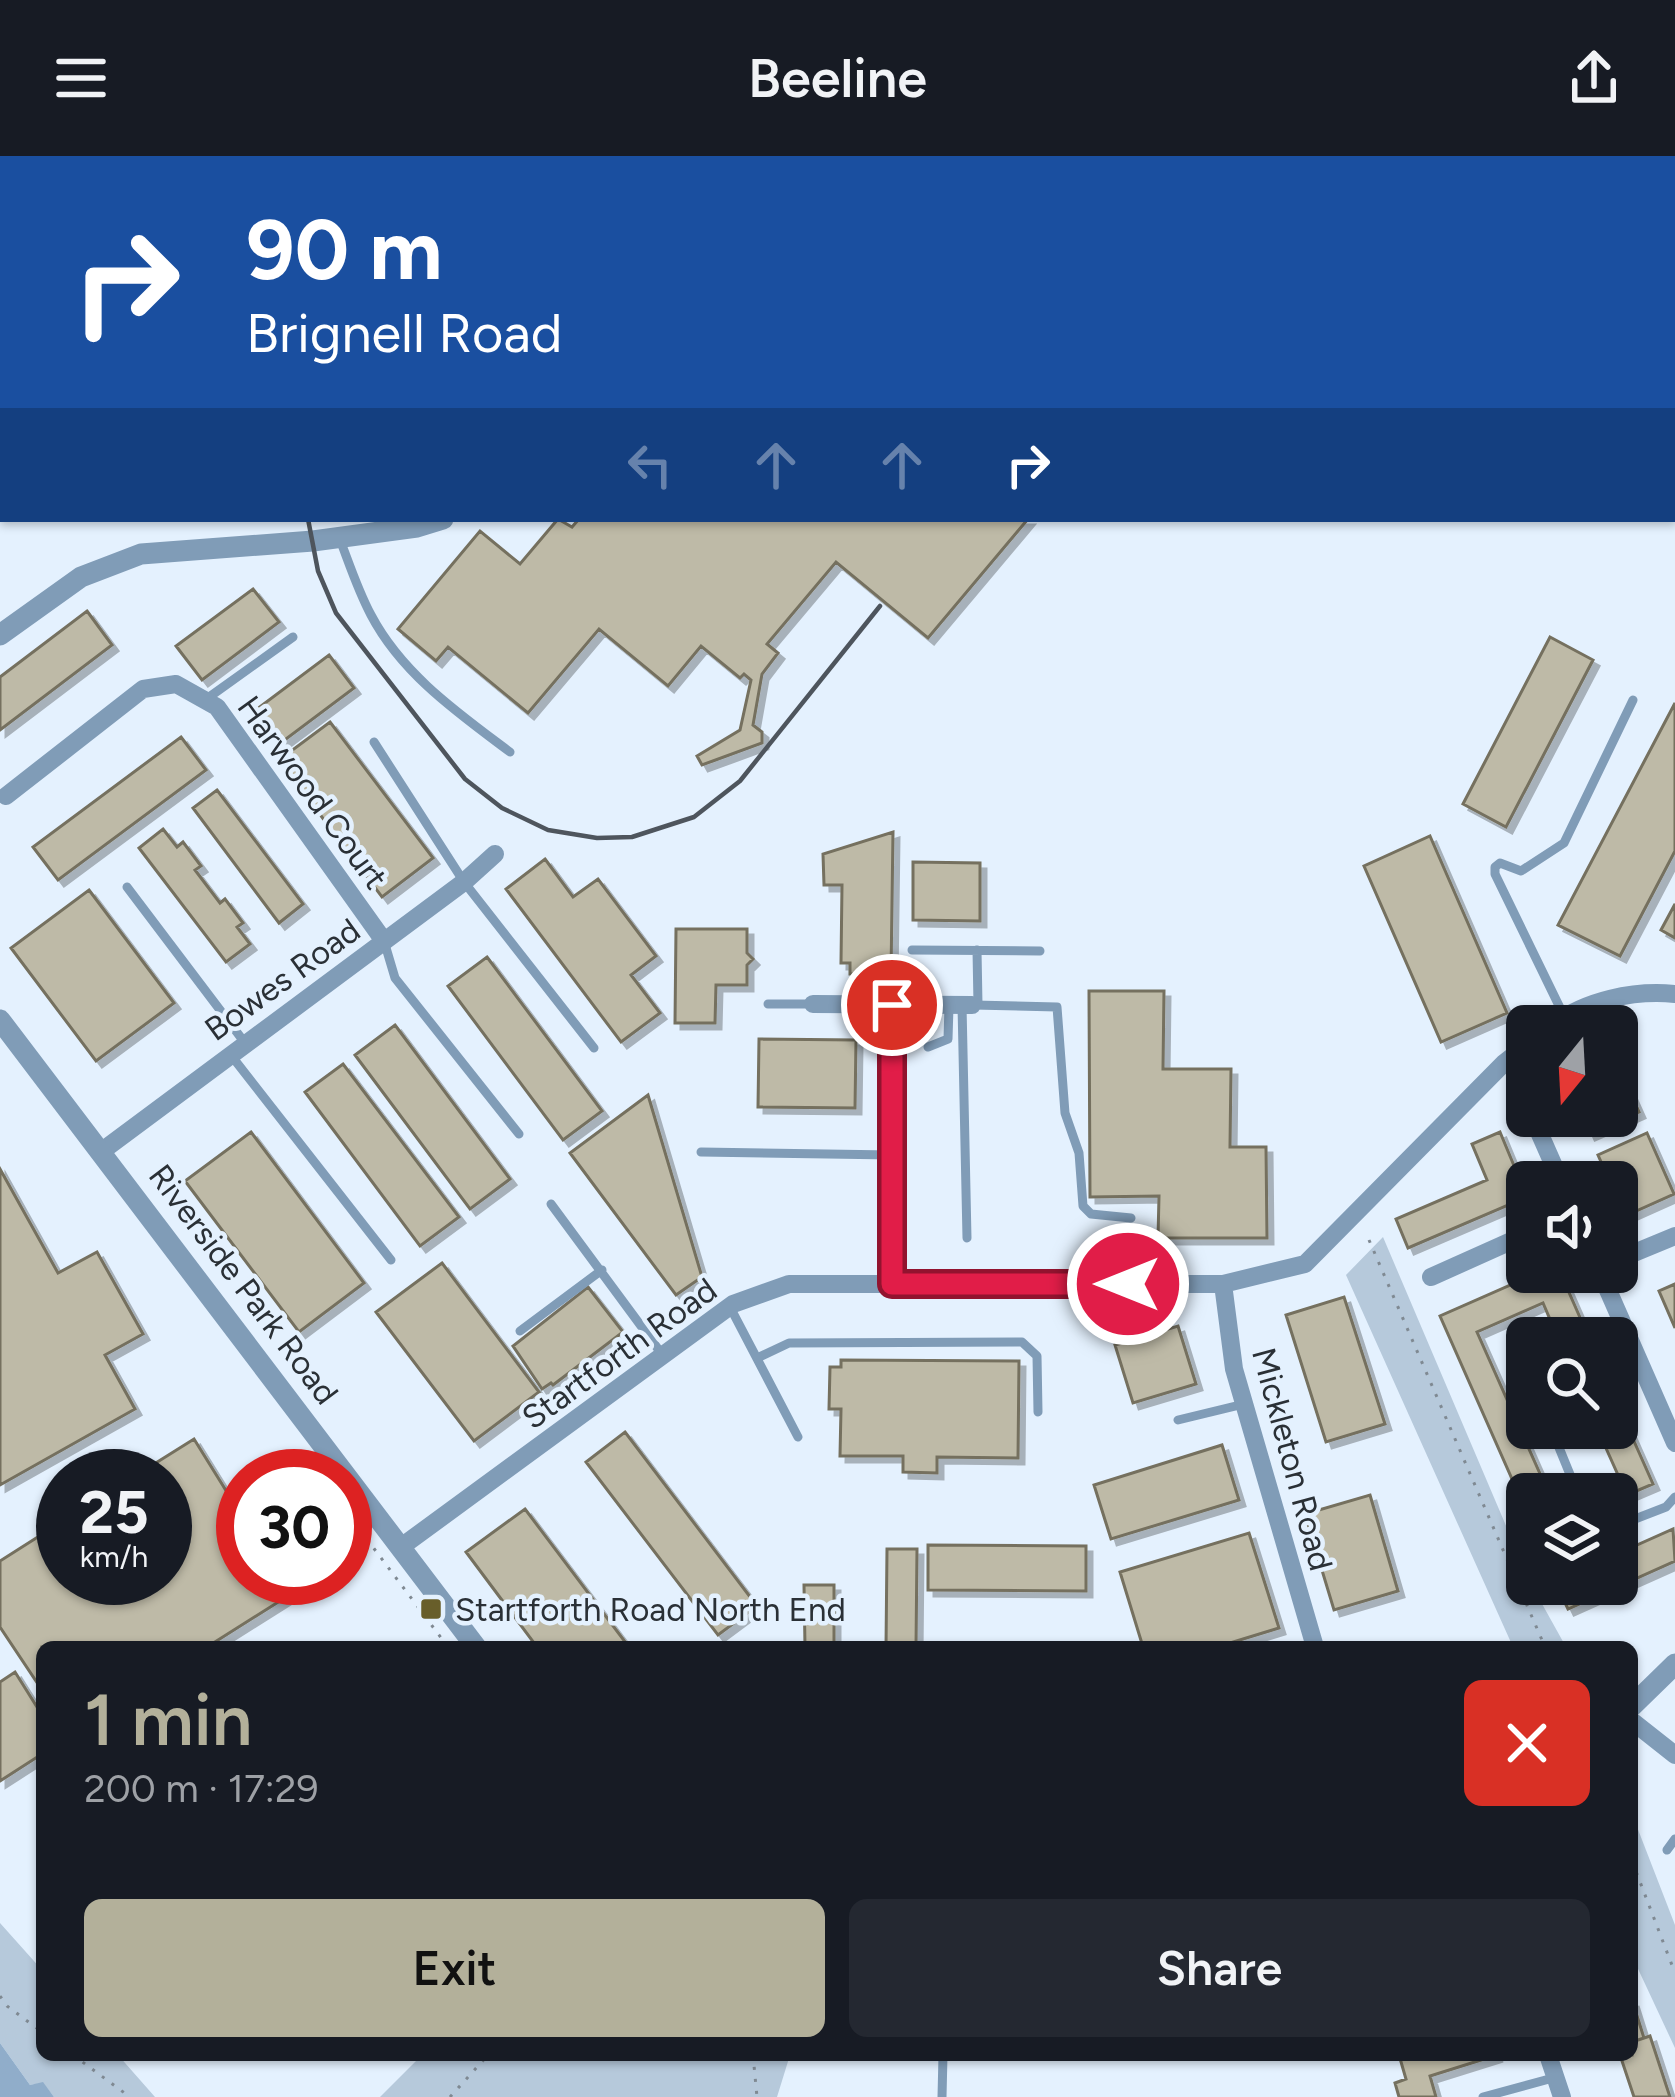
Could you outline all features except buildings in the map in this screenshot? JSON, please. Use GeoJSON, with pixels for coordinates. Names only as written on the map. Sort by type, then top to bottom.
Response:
{"type":"FeatureCollection","features":[{"type":"Feature","properties":{"kind":"street"},"geometry":{"type":"LineString","coordinates":[[0,635],[81,577],[141,554],[233,550],[433,522]]}},
{"type":"Feature","properties":{"kind":"street","name":"Harwood Court"},"geometry":{"type":"LineString","coordinates":[[6,796],[143,689],[176,684],[217,707],[385,941]]}},
{"type":"Feature","properties":{"kind":"street","name":"Bowes Road"},"geometry":{"type":"LineString","coordinates":[[102,1151],[464,882],[495,854]]}},
{"type":"Feature","properties":{"kind":"street"},"geometry":{"type":"LineString","coordinates":[[1603,1005],[1642,991],[1675,994]]}},
{"type":"Feature","properties":{"kind":"street"},"geometry":{"type":"LineString","coordinates":[[813,1004],[965,1005]]}},
{"type":"Feature","properties":{"kind":"street"},"geometry":{"type":"LineString","coordinates":[[892,1005],[892,1284]]}},
{"type":"Feature","properties":{"kind":"street","name":"Riverside Park Road"},"geometry":{"type":"LineString","coordinates":[[4,1034],[102,1151],[472,1641]]}},
{"type":"Feature","properties":{"kind":"street","name":"Startforth Road"},"geometry":{"type":"LineString","coordinates":[[401,1547],[730,1307],[789,1284],[1222,1284],[1305,1264],[1506,1062]]}},
{"type":"Feature","properties":{"kind":"street"},"geometry":{"type":"LineString","coordinates":[[1638,1251],[1675,1236]]}},
{"type":"Feature","properties":{"kind":"street"},"geometry":{"type":"LineString","coordinates":[[1431,1277],[1506,1243]]}},
{"type":"Feature","properties":{"kind":"street","name":"Mickleton Road"},"geometry":{"type":"LineString","coordinates":[[1222,1284],[1234,1369],[1313,1641]]}},
{"type":"Feature","properties":{"kind":"street"},"geometry":{"type":"LineString","coordinates":[[1609,1293],[1675,1443]]}},
{"type":"Feature","properties":{"kind":"street"},"geometry":{"type":"LineString","coordinates":[[1638,1700],[1675,1664]]}},
{"type":"Feature","properties":{"kind":"street"},"geometry":{"type":"LineString","coordinates":[[1638,1726],[1675,1755]]}},
{"type":"Feature","properties":{"kind":"street"},"geometry":{"type":"LineString","coordinates":[[1550,2061],[1562,2097]]}},
{"type":"Feature","properties":{"kind":"lane"},"geometry":{"type":"LineString","coordinates":[[339,537],[385,638],[434,694],[510,752]]}},
{"type":"Feature","properties":{"kind":"lane"},"geometry":{"type":"LineString","coordinates":[[205,700],[292,637]]}},
{"type":"Feature","properties":{"kind":"lane"},"geometry":{"type":"LineString","coordinates":[[1551,1005],[1495,867],[1500,862],[1521,871],[1564,843],[1633,700]]}},
{"type":"Feature","properties":{"kind":"lane"},"geometry":{"type":"LineString","coordinates":[[374,742],[464,882],[594,1048]]}},
{"type":"Feature","properties":{"kind":"lane"},"geometry":{"type":"LineString","coordinates":[[127,887],[391,1260]]}},
{"type":"Feature","properties":{"kind":"lane"},"geometry":{"type":"LineString","coordinates":[[385,941],[395,978],[519,1134]]}},
{"type":"Feature","properties":{"kind":"lane"},"geometry":{"type":"LineString","coordinates":[[912,950],[1040,951]]}},
{"type":"Feature","properties":{"kind":"lane"},"geometry":{"type":"LineString","coordinates":[[967,1238],[965,1005],[977,950]]}},
{"type":"Feature","properties":{"kind":"lane"},"geometry":{"type":"LineString","coordinates":[[768,1004],[813,1004]]}},
{"type":"Feature","properties":{"kind":"lane"},"geometry":{"type":"LineString","coordinates":[[928,1047],[948,1039],[965,1005]]}},
{"type":"Feature","properties":{"kind":"lane"},"geometry":{"type":"LineString","coordinates":[[965,1005],[1057,1006],[1065,1113],[1079,1154],[1084,1206],[1090,1214],[1131,1218]]}},
{"type":"Feature","properties":{"kind":"lane"},"geometry":{"type":"LineString","coordinates":[[701,1152],[892,1155]]}},
{"type":"Feature","properties":{"kind":"lane"},"geometry":{"type":"LineString","coordinates":[[551,1204],[664,1357]]}},
{"type":"Feature","properties":{"kind":"lane"},"geometry":{"type":"LineString","coordinates":[[520,1331],[602,1270]]}},
{"type":"Feature","properties":{"kind":"lane"},"geometry":{"type":"LineString","coordinates":[[730,1307],[798,1437]]}},
{"type":"Feature","properties":{"kind":"lane"},"geometry":{"type":"LineString","coordinates":[[757,1358],[789,1343],[1022,1342],[1036,1356],[1038,1412]]}},
{"type":"Feature","properties":{"kind":"lane"},"geometry":{"type":"LineString","coordinates":[[1178,1420],[1244,1404]]}},
{"type":"Feature","properties":{"kind":"lane"},"geometry":{"type":"LineString","coordinates":[[1638,1518],[1666,1507],[1675,1497]]}},
{"type":"Feature","properties":{"kind":"lane"},"geometry":{"type":"LineString","coordinates":[[1666,1850],[1675,1839]]}},
{"type":"Feature","properties":{"kind":"lane"},"geometry":{"type":"LineString","coordinates":[[942,2097],[943,2061]]}},
{"type":"Feature","properties":{"kind":"lane"},"geometry":{"type":"LineString","coordinates":[[1483,2097],[1556,2077]]}},
{"type":"Feature","properties":{"kind":"path"},"geometry":{"type":"LineString","coordinates":[[1370,1240],[1506,1556]]}},
{"type":"Feature","properties":{"kind":"path"},"geometry":{"type":"LineString","coordinates":[[372,1546],[443,1641]]}},
{"type":"Feature","properties":{"kind":"path"},"geometry":{"type":"LineString","coordinates":[[1527,1605],[1542,1641]]}},
{"type":"Feature","properties":{"kind":"path"},"geometry":{"type":"LineString","coordinates":[[1638,1877],[1675,1973]]}},
{"type":"Feature","properties":{"kind":"path"},"geometry":{"type":"LineString","coordinates":[[0,1996],[36,2027]]}},
{"type":"Feature","properties":{"kind":"path"},"geometry":{"type":"LineString","coordinates":[[81,2061],[130,2097]]}},
{"type":"Feature","properties":{"kind":"path"},"geometry":{"type":"LineString","coordinates":[[450,2097],[483,2061]]}},
{"type":"Feature","properties":{"kind":"path"},"geometry":{"type":"LineString","coordinates":[[754,2061],[757,2097]]}},
{"type":"Feature","properties":{"kind":"shaded area"},"geometry":{"type":"Polygon","coordinates":[[[1383,1237],[1506,1526],[1506,1605],[1543,1605],[1563,1641],[1510,1641],[1346,1275],[1383,1237]]]}},
{"type":"Feature","properties":{"kind":"shaded area"},"geometry":{"type":"Polygon","coordinates":[[[1638,1829],[1675,1925],[1675,2048],[1638,1969],[1638,1829]]]}},
{"type":"Feature","properties":{"kind":"shaded area"},"geometry":{"type":"Polygon","coordinates":[[[0,1923],[36,1963],[36,2061],[123,2061],[155,2097],[54,2097],[43,2083],[30,2085],[0,2043],[0,1923]]]}},
{"type":"Feature","properties":{"kind":"shaded area"},"geometry":{"type":"Polygon","coordinates":[[[0,2043],[30,2085],[43,2082],[54,2097],[0,2097],[0,2043]]]}},
{"type":"Feature","properties":{"kind":"shaded area"},"geometry":{"type":"Polygon","coordinates":[[[416,2061],[788,2061],[777,2097],[380,2097],[416,2061]]]}},
{"type":"Feature","properties":{"kind":"railway"},"geometry":{"type":"LineString","coordinates":[[309,522],[318,571],[336,613],[465,779],[502,808],[548,830],[597,838],[632,837],[694,817],[740,781],[880,606]]}},
{"type":"Feature","properties":{"kind":"place","name":"Startforth Road North End"},"geometry":{"type":"Point","coordinates":[431,1609]}},
{"type":"Feature","properties":{"kind":"route"},"geometry":{"type":"LineString","coordinates":[[892,1005],[892,1284],[1128,1284]]}}]}
